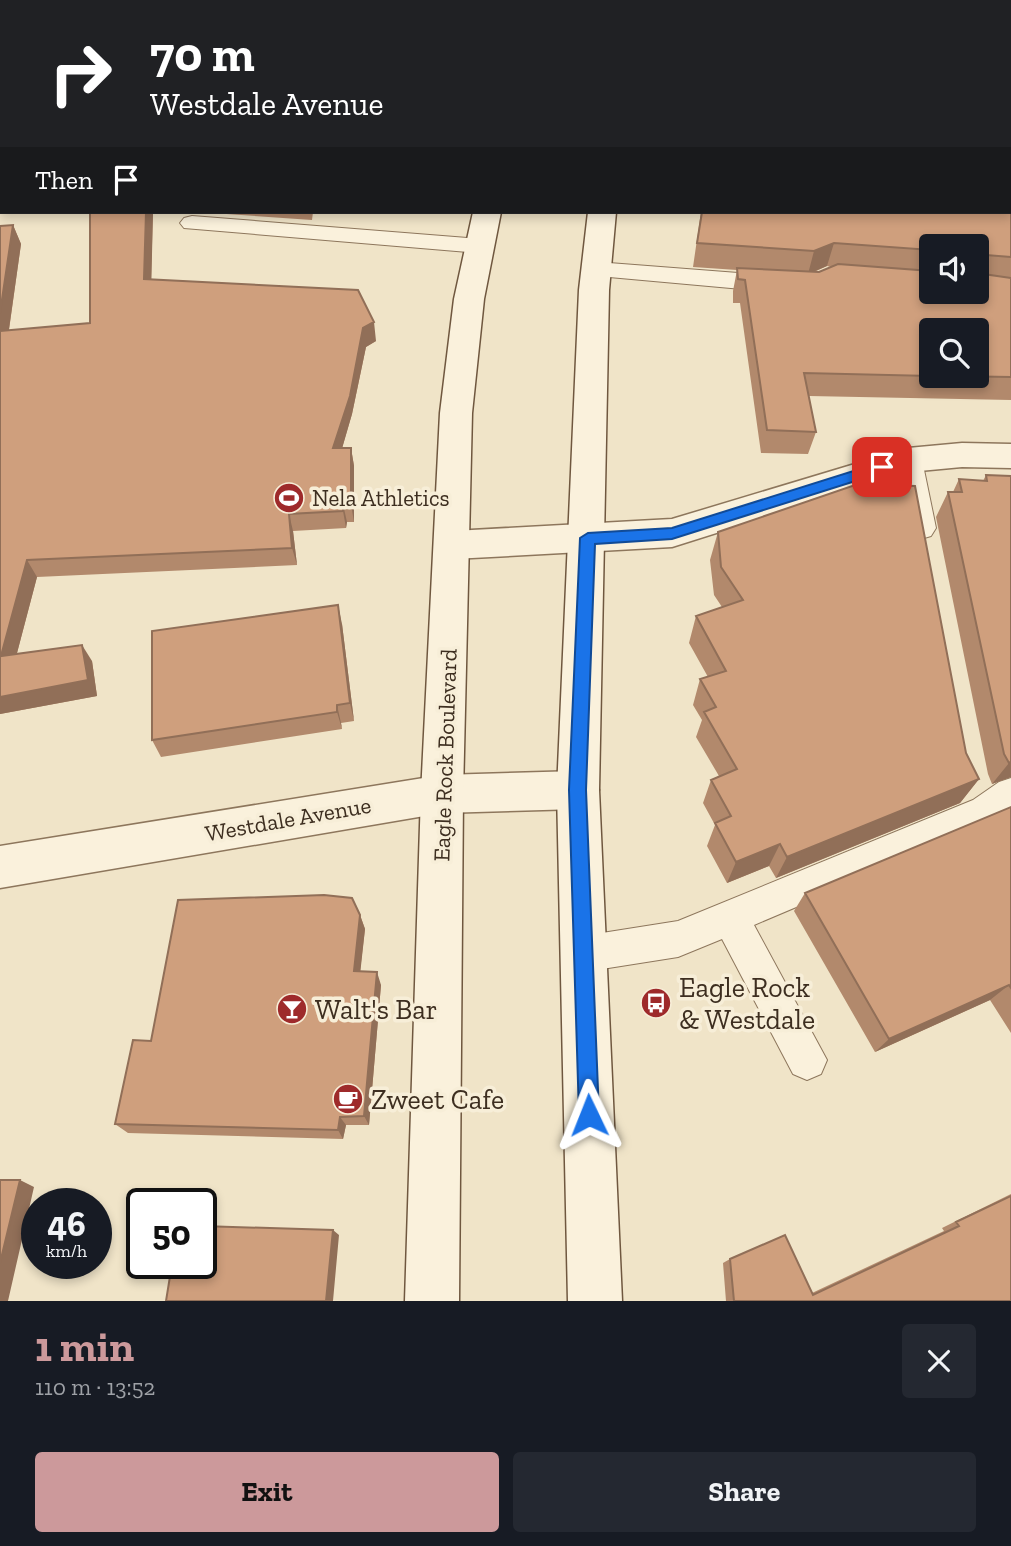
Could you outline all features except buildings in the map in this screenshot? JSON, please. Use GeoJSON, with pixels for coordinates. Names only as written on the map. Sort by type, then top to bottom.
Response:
{"type":"FeatureCollection","features":[{"type":"Feature","properties":{"kind":"main road","name":"Eagle Rock Boulevard"},"geometry":{"type":"LineString","coordinates":[[432,1301],[442,794],[456,413],[469,299],[487,214]]}},
{"type":"Feature","properties":{"kind":"main road"},"geometry":{"type":"LineString","coordinates":[[595,1301],[578,790],[588,538],[589,410],[596,270],[602,214]]}},
{"type":"Feature","properties":{"kind":"main road"},"geometry":{"type":"LineString","coordinates":[[453,545],[672,533],[908,460],[962,455],[1011,456]]}},
{"type":"Feature","properties":{"kind":"main road","name":"Westdale Avenue"},"geometry":{"type":"LineString","coordinates":[[0,867],[442,794],[578,790]]}},
{"type":"Feature","properties":{"kind":"lane"},"geometry":{"type":"LineString","coordinates":[[192,223],[480,246]]}},
{"type":"Feature","properties":{"kind":"lane"},"geometry":{"type":"LineString","coordinates":[[596,270],[755,283],[801,284]]}},
{"type":"Feature","properties":{"kind":"lane"},"geometry":{"type":"LineString","coordinates":[[908,460],[926,553]]}},
{"type":"Feature","properties":{"kind":"lane"},"geometry":{"type":"LineString","coordinates":[[583,954],[678,939],[990,797]]}},
{"type":"Feature","properties":{"kind":"lane"},"geometry":{"type":"LineString","coordinates":[[730,917],[807,1060]]}},
{"type":"Feature","properties":{"kind":"place","name":"Nela Athletics"},"geometry":{"type":"Point","coordinates":[289,498]}},
{"type":"Feature","properties":{"kind":"place","name":"Eagle Rock & Westdale"},"geometry":{"type":"Point","coordinates":[656,1003]}},
{"type":"Feature","properties":{"kind":"place","name":"Walt's Bar"},"geometry":{"type":"Point","coordinates":[292,1009]}},
{"type":"Feature","properties":{"kind":"place","name":"Zweet Cafe"},"geometry":{"type":"Point","coordinates":[348,1099]}},
{"type":"Feature","properties":{"kind":"route"},"geometry":{"type":"LineString","coordinates":[[589,1115],[578,790],[588,538],[672,533],[882,467]]}}]}
